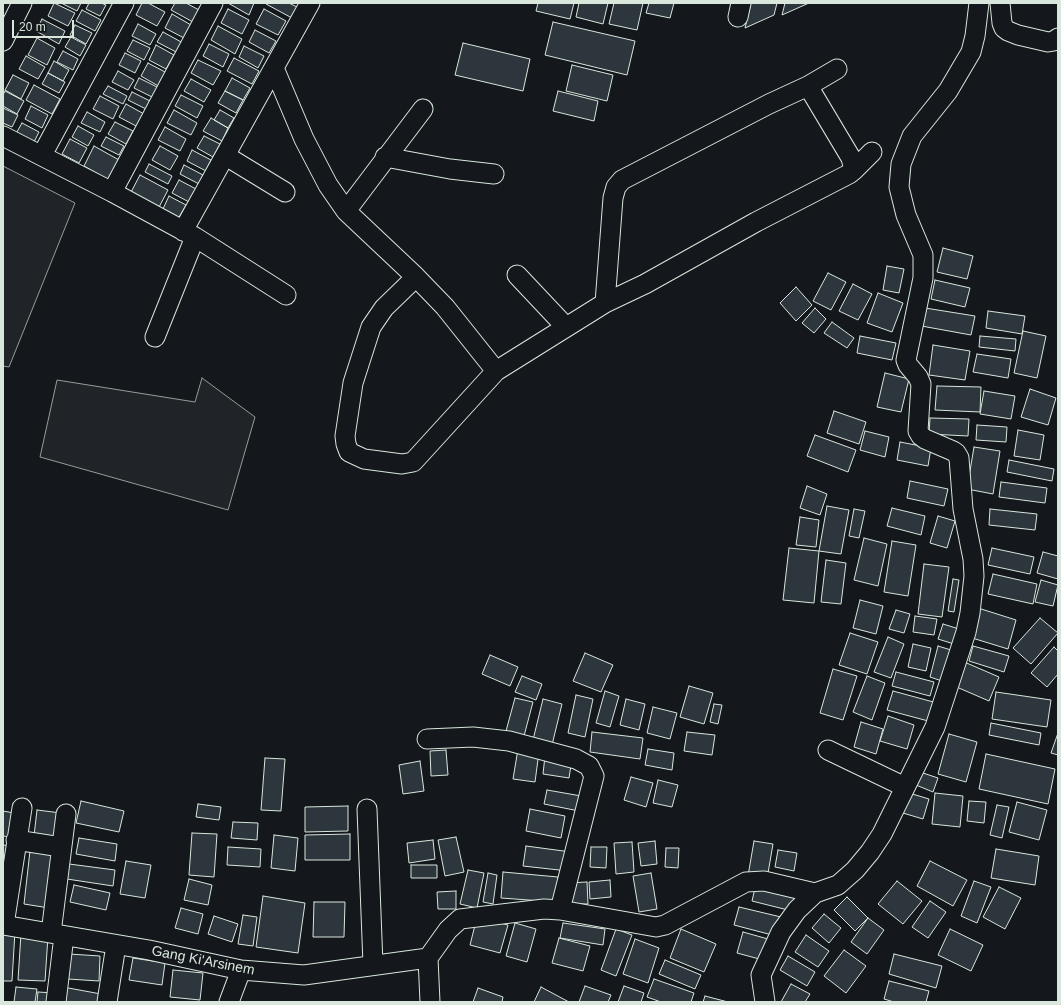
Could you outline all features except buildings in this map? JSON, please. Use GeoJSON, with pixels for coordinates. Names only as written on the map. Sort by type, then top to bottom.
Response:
{"type":"FeatureCollection","features":[{"type":"Feature","properties":{"kind":"street"},"geometry":{"type":"LineString","coordinates":[[3,41],[22,3]]}},
{"type":"Feature","properties":{"kind":"street"},"geometry":{"type":"LineString","coordinates":[[42,155],[124,3]]}},
{"type":"Feature","properties":{"kind":"street"},"geometry":{"type":"LineString","coordinates":[[112,192],[213,3]]}},
{"type":"Feature","properties":{"kind":"street"},"geometry":{"type":"LineString","coordinates":[[155,337],[189,234],[226,156],[310,3]]}},
{"type":"Feature","properties":{"kind":"street"},"geometry":{"type":"LineString","coordinates":[[765,1002],[761,975],[781,932],[797,910],[815,893],[838,885],[855,870],[870,852],[882,834],[935,726],[957,662],[970,613],[974,576],[973,558],[963,509],[959,458],[953,451],[925,439],[918,431],[921,384],[906,360],[923,278],[923,255],[906,214],[899,187],[901,164],[912,136],[948,91],[971,52],[975,36],[979,3]]}},
{"type":"Feature","properties":{"kind":"street"},"geometry":{"type":"LineString","coordinates":[[1000,8],[1004,28],[1013,33],[1048,42],[1054,41],[1058,38]]}},
{"type":"Feature","properties":{"kind":"street"},"geometry":{"type":"LineString","coordinates":[[274,68],[304,139],[328,185],[346,211],[416,277],[445,307],[496,371]]}},
{"type":"Feature","properties":{"kind":"street"},"geometry":{"type":"LineString","coordinates":[[605,303],[614,198],[616,187],[622,180],[769,104],[808,86],[837,69]]}},
{"type":"Feature","properties":{"kind":"street"},"geometry":{"type":"LineString","coordinates":[[808,86],[851,158],[854,170]]}},
{"type":"Feature","properties":{"kind":"street"},"geometry":{"type":"LineString","coordinates":[[346,211],[423,109]]}},
{"type":"Feature","properties":{"kind":"street"},"geometry":{"type":"LineString","coordinates":[[3,136],[42,155],[189,234],[286,295]]}},
{"type":"Feature","properties":{"kind":"street"},"geometry":{"type":"LineString","coordinates":[[416,277],[384,308],[371,327],[352,383],[345,436],[346,444],[349,452],[364,459],[385,463],[402,464],[413,462],[496,371],[605,303],[645,284],[756,222],[849,174],[872,152]]}},
{"type":"Feature","properties":{"kind":"street"},"geometry":{"type":"LineString","coordinates":[[226,156],[285,192]]}},
{"type":"Feature","properties":{"kind":"street"},"geometry":{"type":"LineString","coordinates":[[385,158],[450,169],[494,174]]}},
{"type":"Feature","properties":{"kind":"street"},"geometry":{"type":"LineString","coordinates":[[516,275],[566,327]]}},
{"type":"Feature","properties":{"kind":"street"},"geometry":{"type":"LineString","coordinates":[[427,739],[473,737],[510,741],[576,759],[589,766],[594,776],[560,910]]}},
{"type":"Feature","properties":{"kind":"street"},"geometry":{"type":"LineString","coordinates":[[828,750],[905,787]]}},
{"type":"Feature","properties":{"kind":"street"},"geometry":{"type":"LineString","coordinates":[[3,925],[22,808]]}},
{"type":"Feature","properties":{"kind":"street"},"geometry":{"type":"LineString","coordinates":[[366,809],[373,965]]}},
{"type":"Feature","properties":{"kind":"street"},"geometry":{"type":"LineString","coordinates":[[56,1002],[61,847],[66,814]]}},
{"type":"Feature","properties":{"kind":"street"},"geometry":{"type":"LineString","coordinates":[[16,840],[61,847]]}},
{"type":"Feature","properties":{"kind":"street"},"geometry":{"type":"LineString","coordinates":[[430,1002],[428,958],[448,930],[460,919],[517,911],[544,909],[560,910],[656,927],[665,925],[746,882],[764,881],[815,893]]}},
{"type":"Feature","properties":{"kind":"street","name":"Gang Ki'Arsinem"},"geometry":{"type":"LineString","coordinates":[[3,925],[116,945],[241,970],[304,975],[428,958]]}},
{"type":"Feature","properties":{"kind":"street"},"geometry":{"type":"LineString","coordinates":[[107,1002],[116,945]]}},
{"type":"Feature","properties":{"kind":"street"},"geometry":{"type":"LineString","coordinates":[[229,1002],[241,970]]}},
{"type":"Feature","properties":{"kind":"shaded area"},"geometry":{"type":"Polygon","coordinates":[[[3,166],[75,203],[9,367],[3,366],[3,166]]]}},
{"type":"Feature","properties":{"kind":"shaded area"},"geometry":{"type":"Polygon","coordinates":[[[202,378],[255,417],[228,510],[40,457],[57,380],[195,402],[202,378]]]}}]}
